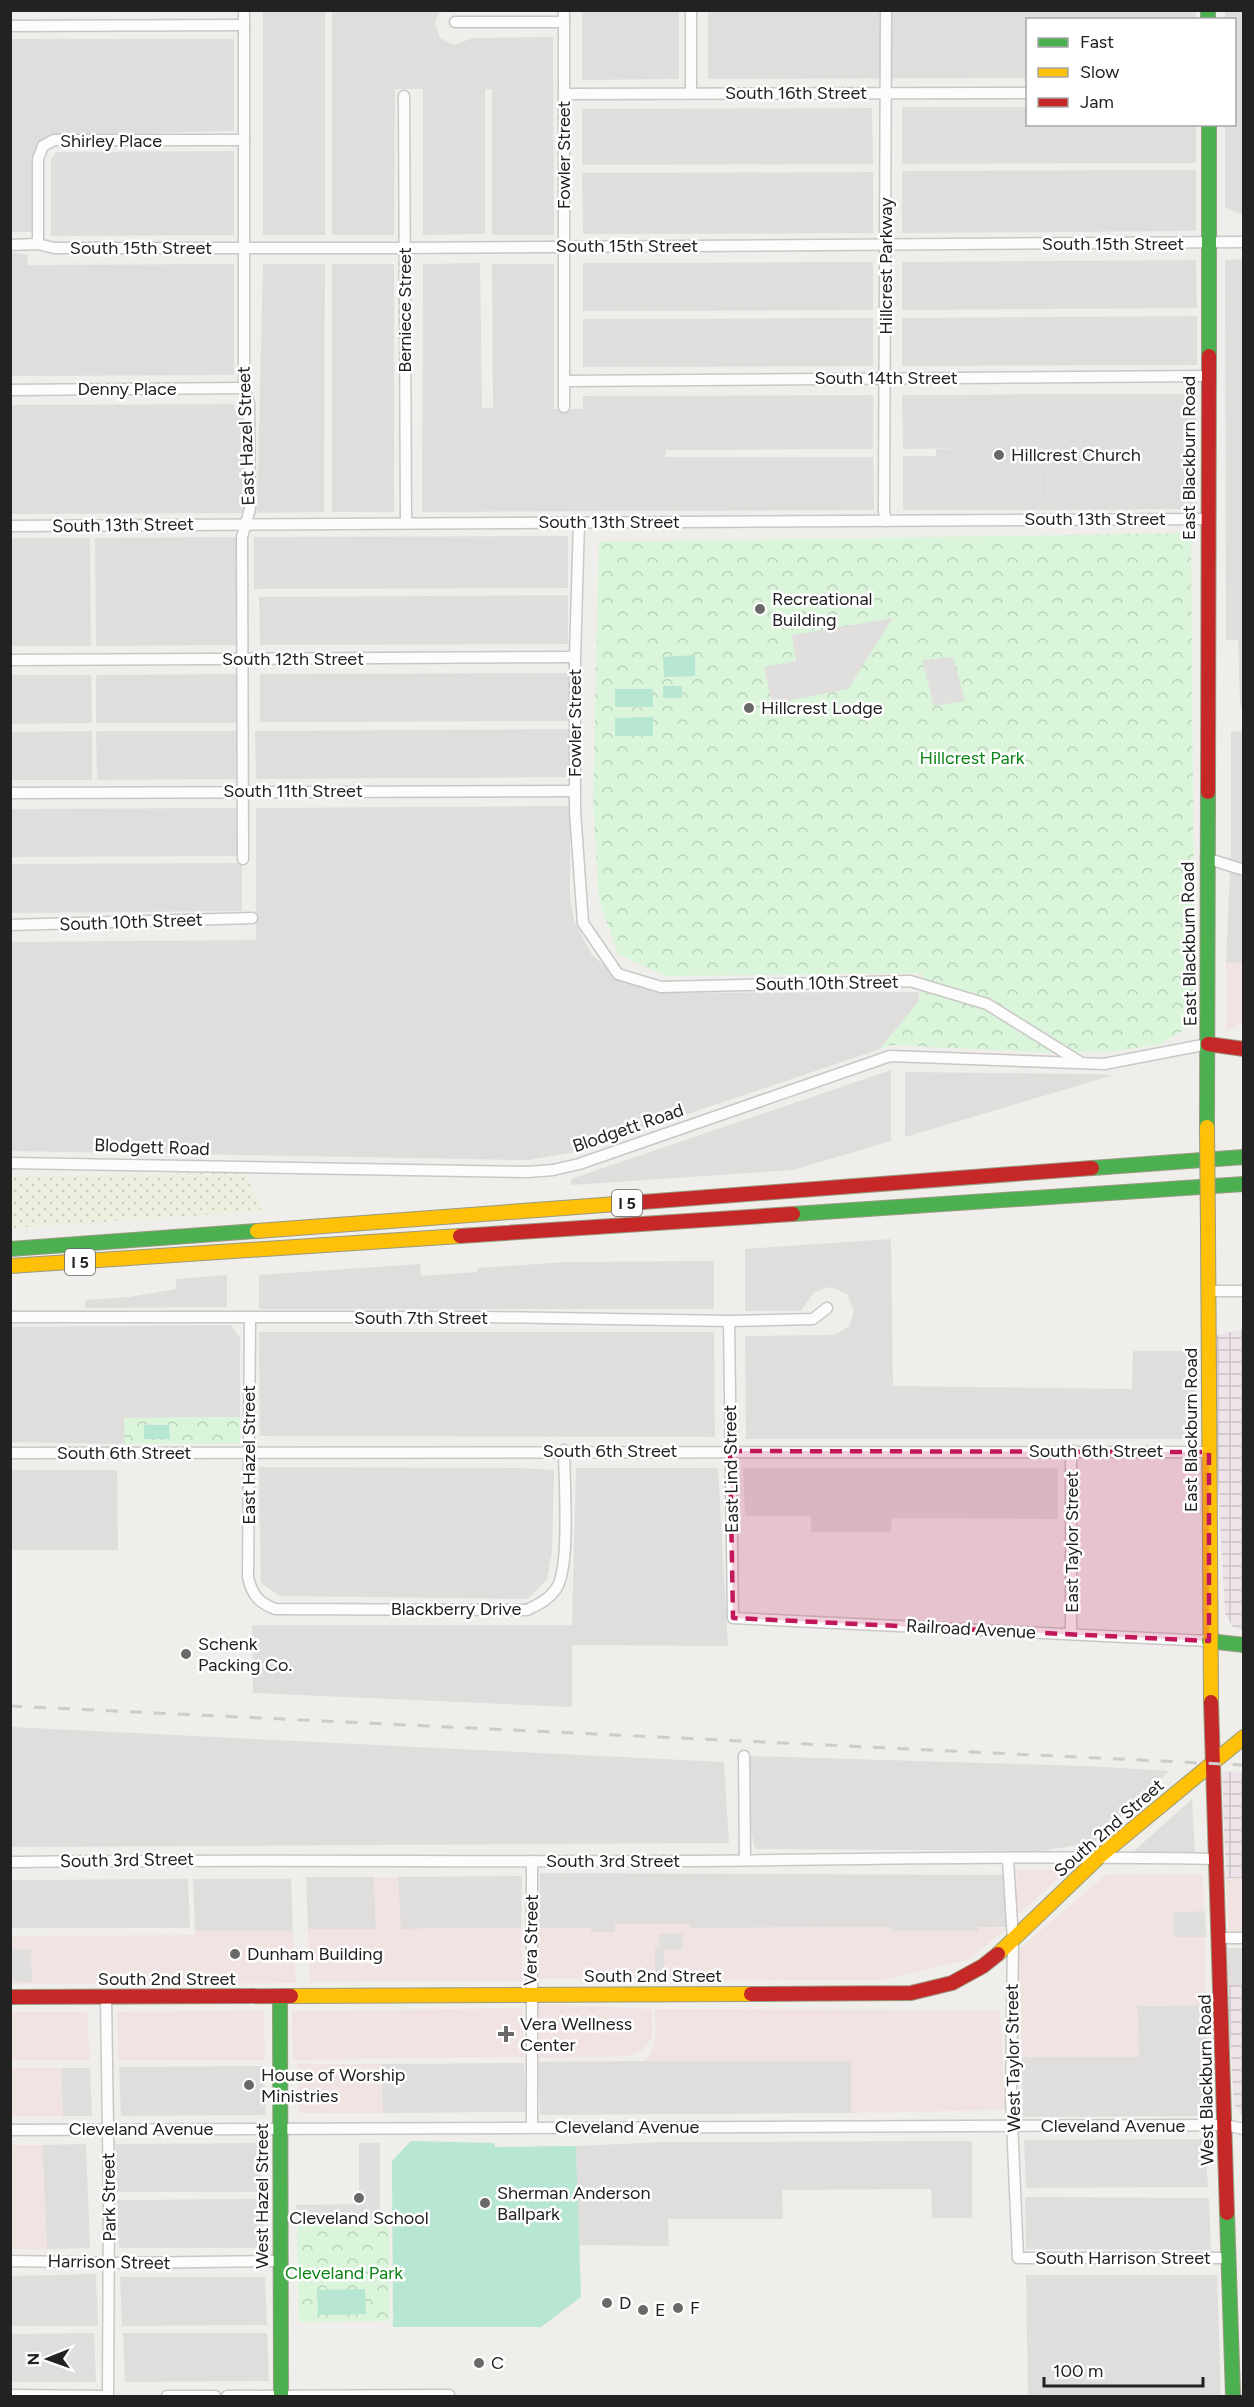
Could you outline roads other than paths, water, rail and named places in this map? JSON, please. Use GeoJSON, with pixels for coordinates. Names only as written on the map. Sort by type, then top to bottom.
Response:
{"type":"FeatureCollection","features":[{"type":"Feature","properties":{"kind":"main road","name":"East Blackburn Road"},"geometry":{"type":"LineString","coordinates":[[1209,126],[1206,858],[1209,1641],[1213,1764]]}},
{"type":"Feature","properties":{"kind":"main road","name":"Blodgett Road"},"geometry":{"type":"LineString","coordinates":[[1208,1044],[1244,1049]]}},
{"type":"Feature","properties":{"kind":"main road","name":"I 5"},"geometry":{"type":"LineString","coordinates":[[10,1249],[1244,1157]]}},
{"type":"Feature","properties":{"kind":"main road","name":"I 5"},"geometry":{"type":"LineString","coordinates":[[10,1266],[1244,1184]]}},
{"type":"Feature","properties":{"kind":"main road"},"geometry":{"type":"LineString","coordinates":[[10,1275],[150,1257]]}},
{"type":"Feature","properties":{"kind":"main road"},"geometry":{"type":"LineString","coordinates":[[1209,1641],[1244,1645]]}},
{"type":"Feature","properties":{"kind":"main road","name":"South 2nd Street"},"geometry":{"type":"LineString","coordinates":[[10,1997],[911,1993],[952,1983],[983,1966],[1013,1941],[1100,1856],[1244,1737]]}},
{"type":"Feature","properties":{"kind":"main road","name":"West Blackburn Road"},"geometry":{"type":"LineString","coordinates":[[1213,1764],[1233,2397]]}},
{"type":"Feature","properties":{"kind":"main road","name":"West Hazel Street"},"geometry":{"type":"LineString","coordinates":[[280,1996],[280,2396]]}},
{"type":"Feature","properties":{"kind":"street","name":"East Hazel Street"},"geometry":{"type":"LineString","coordinates":[[243,860],[242,537],[250,509],[249,403],[244,388],[244,10]]}},
{"type":"Feature","properties":{"kind":"street"},"geometry":{"type":"LineString","coordinates":[[691,10],[691,93]]}},
{"type":"Feature","properties":{"kind":"street","name":"Hillcrest Parkway"},"geometry":{"type":"LineString","coordinates":[[886,10],[884,512],[886,521]]}},
{"type":"Feature","properties":{"kind":"street"},"geometry":{"type":"LineString","coordinates":[[454,22],[564,16]]}},
{"type":"Feature","properties":{"kind":"street","name":"Fowler Street"},"geometry":{"type":"LineString","coordinates":[[564,16],[564,407]]}},
{"type":"Feature","properties":{"kind":"street"},"geometry":{"type":"LineString","coordinates":[[10,26],[244,25]]}},
{"type":"Feature","properties":{"kind":"street","name":"South 16th Street"},"geometry":{"type":"LineString","coordinates":[[564,94],[1026,93]]}},
{"type":"Feature","properties":{"kind":"street","name":"Berniece Street"},"geometry":{"type":"LineString","coordinates":[[404,96],[405,524]]}},
{"type":"Feature","properties":{"kind":"street","name":"Shirley Place"},"geometry":{"type":"LineString","coordinates":[[38,244],[38,159],[43,146],[54,140],[244,140]]}},
{"type":"Feature","properties":{"kind":"street","name":"South 15th Street"},"geometry":{"type":"LineString","coordinates":[[10,245],[38,244],[54,248],[404,248],[1244,242]]}},
{"type":"Feature","properties":{"kind":"street","name":"South 14th Street"},"geometry":{"type":"LineString","coordinates":[[565,381],[1207,376]]}},
{"type":"Feature","properties":{"kind":"street","name":"Denny Place"},"geometry":{"type":"LineString","coordinates":[[10,390],[244,388]]}},
{"type":"Feature","properties":{"kind":"street","name":"South 13th Street"},"geometry":{"type":"LineString","coordinates":[[10,526],[1207,519]]}},
{"type":"Feature","properties":{"kind":"street","name":"Fowler Street"},"geometry":{"type":"LineString","coordinates":[[579,522],[575,657],[575,791],[583,923]]}},
{"type":"Feature","properties":{"kind":"street","name":"South 12th Street"},"geometry":{"type":"LineString","coordinates":[[10,660],[575,657]]}},
{"type":"Feature","properties":{"kind":"street","name":"South 11th Street"},"geometry":{"type":"LineString","coordinates":[[10,793],[242,790],[575,791]]}},
{"type":"Feature","properties":{"kind":"street"},"geometry":{"type":"LineString","coordinates":[[1206,858],[1244,870]]}},
{"type":"Feature","properties":{"kind":"street","name":"South 10th Street"},"geometry":{"type":"LineString","coordinates":[[10,925],[252,918]]}},
{"type":"Feature","properties":{"kind":"street","name":"South 10th Street"},"geometry":{"type":"LineString","coordinates":[[583,923],[618,974],[662,987],[910,981],[987,1004],[1080,1062]]}},
{"type":"Feature","properties":{"kind":"street","name":"Blodgett Road"},"geometry":{"type":"LineString","coordinates":[[10,1163],[527,1172],[553,1170],[579,1164],[890,1056],[1104,1064],[1208,1044]]}},
{"type":"Feature","properties":{"kind":"street"},"geometry":{"type":"LineString","coordinates":[[1209,1291],[1244,1291]]}},
{"type":"Feature","properties":{"kind":"street","name":"South 7th Street"},"geometry":{"type":"LineString","coordinates":[[10,1317],[486,1317],[729,1321],[813,1319],[827,1308]]}},
{"type":"Feature","properties":{"kind":"street","name":"East Hazel Street"},"geometry":{"type":"LineString","coordinates":[[250,1318],[248,1577],[251,1592]]}},
{"type":"Feature","properties":{"kind":"street","name":"East Lind Street"},"geometry":{"type":"LineString","coordinates":[[729,1321],[733,1618]]}},
{"type":"Feature","properties":{"kind":"street","name":"South 6th Street"},"geometry":{"type":"LineString","coordinates":[[10,1453],[250,1454],[564,1450],[1209,1452]]}},
{"type":"Feature","properties":{"kind":"street","name":"Blackberry Drive"},"geometry":{"type":"LineString","coordinates":[[251,1592],[261,1603],[275,1609],[527,1610],[545,1602],[561,1578],[564,1552],[564,1450]]}},
{"type":"Feature","properties":{"kind":"street","name":"East Taylor Street"},"geometry":{"type":"LineString","coordinates":[[1071,1450],[1071,1634]]}},
{"type":"Feature","properties":{"kind":"street","name":"Railroad Avenue"},"geometry":{"type":"LineString","coordinates":[[733,1618],[1209,1641]]}},
{"type":"Feature","properties":{"kind":"street"},"geometry":{"type":"LineString","coordinates":[[744,1756],[745,1860]]}},
{"type":"Feature","properties":{"kind":"street","name":"South 3rd Street"},"geometry":{"type":"LineString","coordinates":[[10,1862],[196,1859],[532,1861],[1008,1859],[1100,1856],[1216,1859]]}},
{"type":"Feature","properties":{"kind":"street","name":"West Taylor Street"},"geometry":{"type":"LineString","coordinates":[[1008,1859],[1013,1941],[1011,2044],[1018,2258]]}},
{"type":"Feature","properties":{"kind":"street","name":"Vera Street"},"geometry":{"type":"LineString","coordinates":[[532,1861],[532,2127]]}},
{"type":"Feature","properties":{"kind":"street"},"geometry":{"type":"LineString","coordinates":[[1220,1938],[1244,1938]]}},
{"type":"Feature","properties":{"kind":"street","name":"Park Street"},"geometry":{"type":"LineString","coordinates":[[106,1997],[109,2263],[106,2397]]}},
{"type":"Feature","properties":{"kind":"street","name":"Cleveland Avenue"},"geometry":{"type":"LineString","coordinates":[[10,2130],[1013,2126],[1225,2126],[1244,2129]]}},
{"type":"Feature","properties":{"kind":"street","name":"South Harrison Street"},"geometry":{"type":"LineString","coordinates":[[1018,2258],[1229,2258]]}},
{"type":"Feature","properties":{"kind":"street","name":"Harrison Street"},"geometry":{"type":"LineString","coordinates":[[10,2261],[109,2263],[279,2261]]}},
{"type":"Feature","properties":{"kind":"street"},"geometry":{"type":"LineString","coordinates":[[10,2395],[106,2397]]}},
{"type":"Feature","properties":{"kind":"street"},"geometry":{"type":"LineString","coordinates":[[227,2397],[449,2395]]}},
{"type":"Feature","properties":{"kind":"street"},"geometry":{"type":"LineString","coordinates":[[166,2397],[215,2397]]}},
{"type":"Feature","properties":{"kind":"railway"},"geometry":{"type":"LineString","coordinates":[[10,1706],[1244,1765]]}},
{"type":"Feature","properties":{"kind":"place","name":"Hillcrest Church"},"geometry":{"type":"Point","coordinates":[999,455]}},
{"type":"Feature","properties":{"kind":"place","name":"Recreational Building"},"geometry":{"type":"Point","coordinates":[760,609]}},
{"type":"Feature","properties":{"kind":"place","name":"Hillcrest Lodge"},"geometry":{"type":"Point","coordinates":[749,708]}},
{"type":"Feature","properties":{"kind":"place","name":"Schenk Packing Co."},"geometry":{"type":"Point","coordinates":[186,1654]}},
{"type":"Feature","properties":{"kind":"place","name":"Dunham Building"},"geometry":{"type":"Point","coordinates":[235,1954]}},
{"type":"Feature","properties":{"kind":"place","name":"Vera Wellness Center"},"geometry":{"type":"Point","coordinates":[506,2034]}},
{"type":"Feature","properties":{"kind":"place","name":"House of Worship Ministries"},"geometry":{"type":"Point","coordinates":[249,2085]}},
{"type":"Feature","properties":{"kind":"place","name":"Cleveland School"},"geometry":{"type":"Point","coordinates":[359,2198]}},
{"type":"Feature","properties":{"kind":"place","name":"Sherman Anderson Ballpark"},"geometry":{"type":"Point","coordinates":[485,2203]}},
{"type":"Feature","properties":{"kind":"place","name":"D"},"geometry":{"type":"Point","coordinates":[607,2303]}},
{"type":"Feature","properties":{"kind":"place","name":"F"},"geometry":{"type":"Point","coordinates":[678,2308]}},
{"type":"Feature","properties":{"kind":"place","name":"E"},"geometry":{"type":"Point","coordinates":[643,2310]}},
{"type":"Feature","properties":{"kind":"place","name":"C"},"geometry":{"type":"Point","coordinates":[479,2363]}},
{"type":"Feature","properties":{"kind":"park label","name":"Hillcrest Park"},"geometry":{"type":"Point","coordinates":[972,758]}},
{"type":"Feature","properties":{"kind":"park label","name":"Cleveland Park"},"geometry":{"type":"Point","coordinates":[344,2273]}}]}
